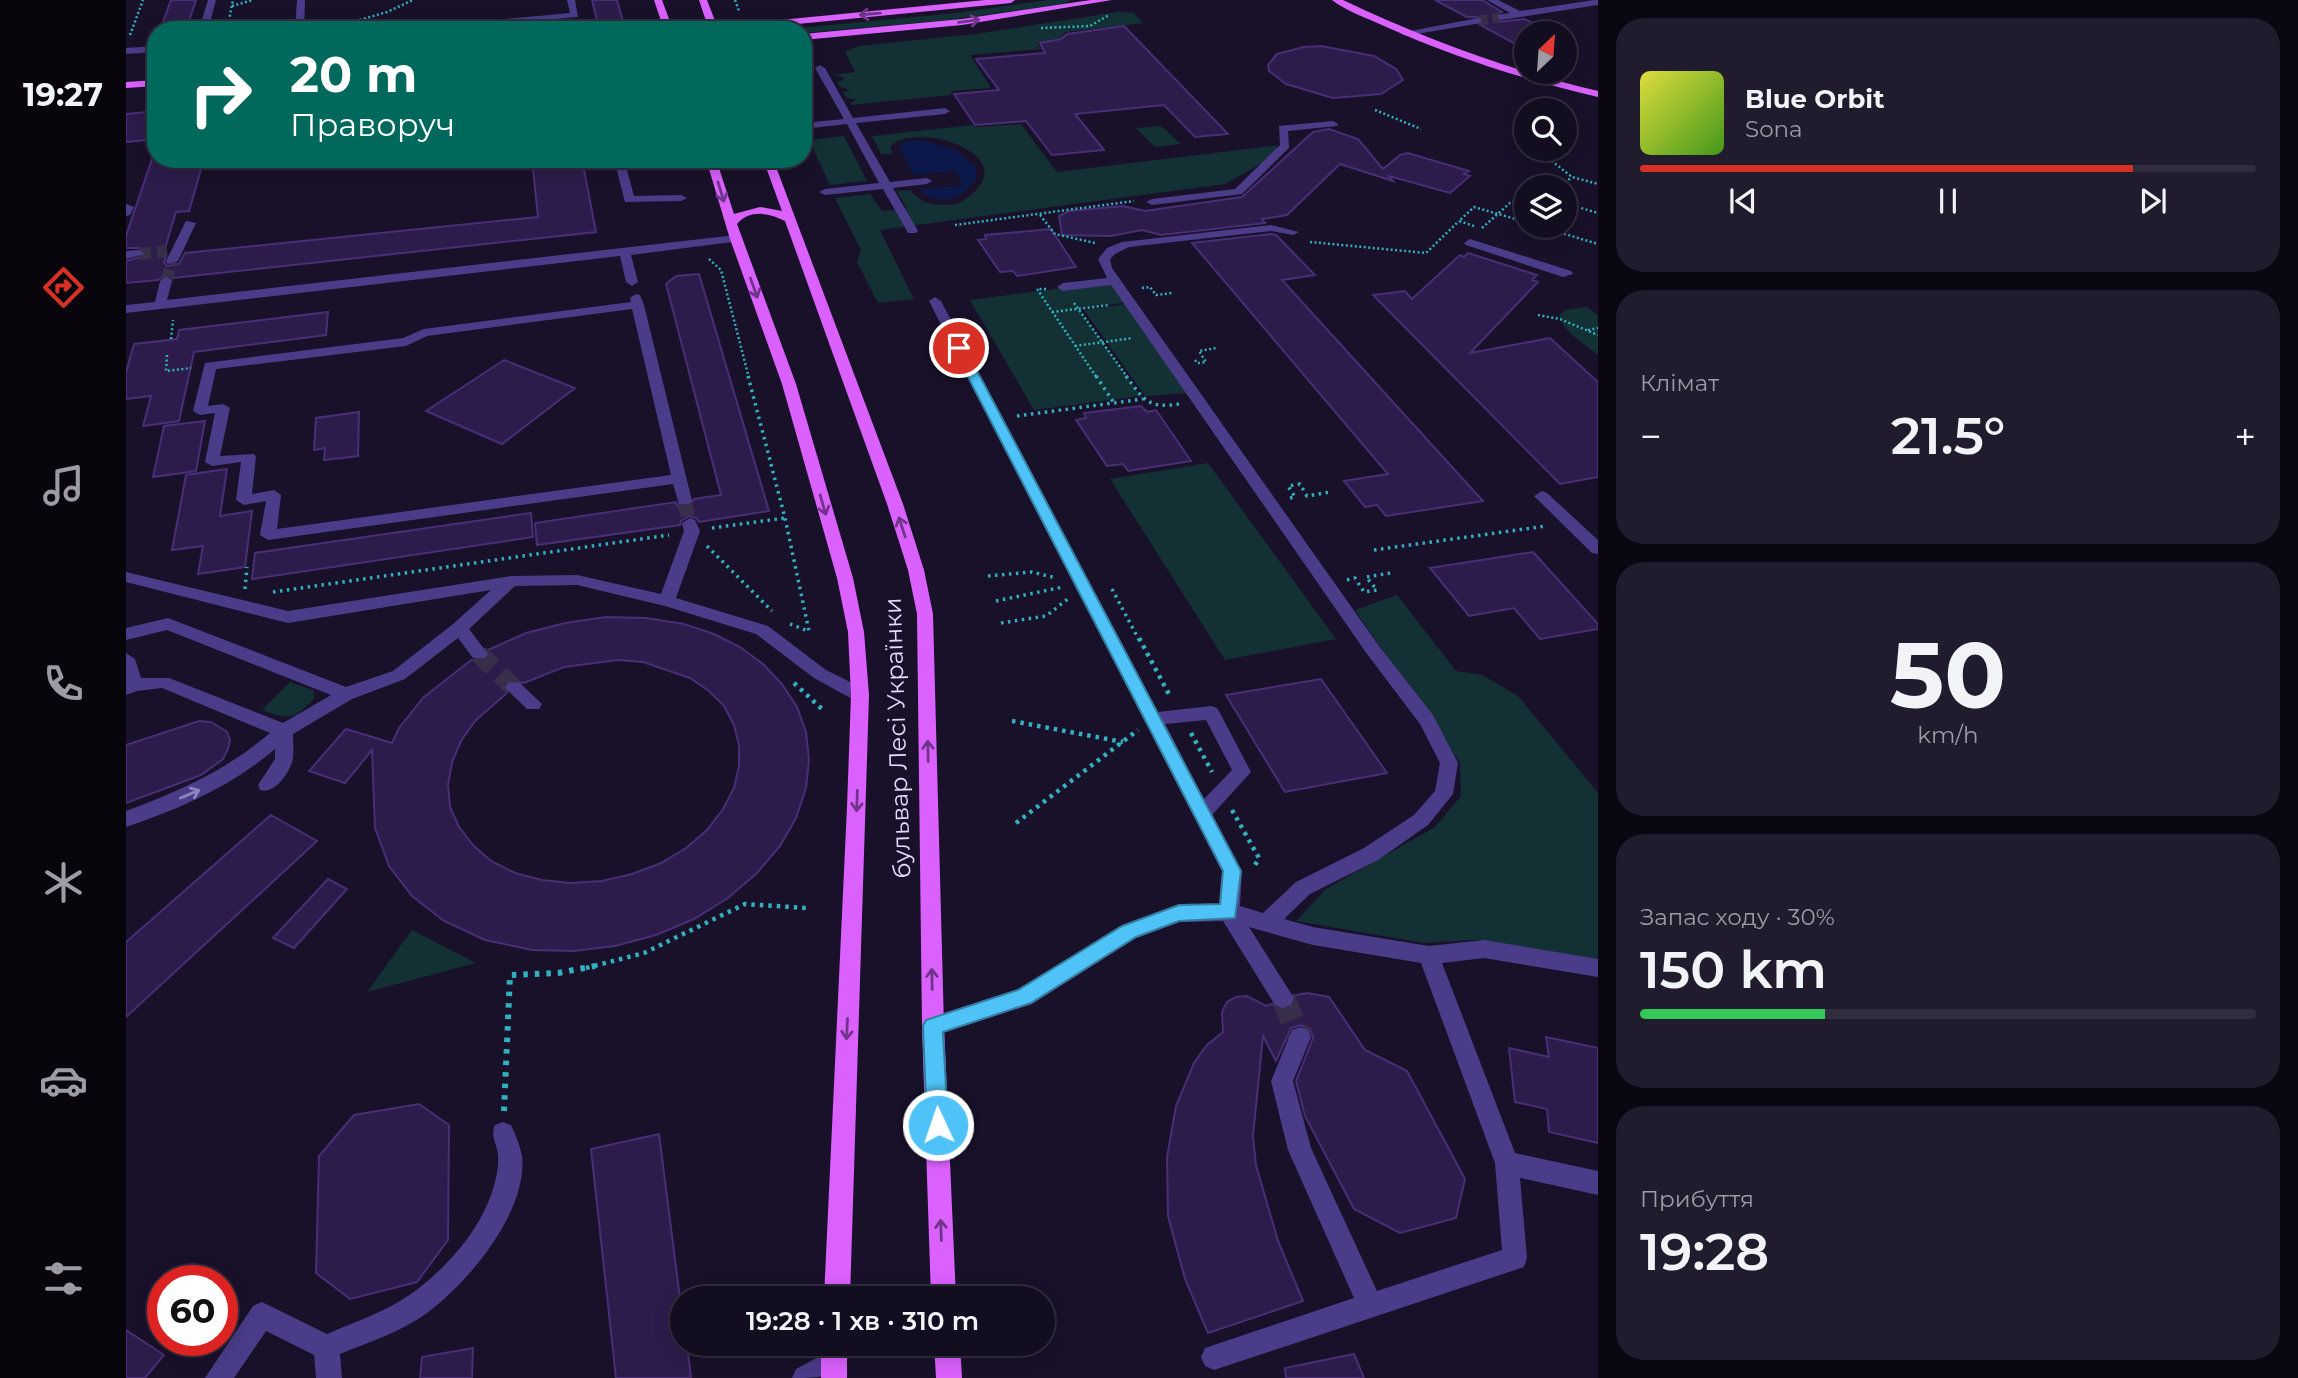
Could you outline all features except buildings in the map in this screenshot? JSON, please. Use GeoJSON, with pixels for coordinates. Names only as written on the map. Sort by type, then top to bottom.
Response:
{"type":"FeatureCollection","features":[{"type":"Feature","properties":{"kind":"main road"},"geometry":{"type":"LineString","coordinates":[[658,0],[666,21]]}},
{"type":"Feature","properties":{"kind":"main road"},"geometry":{"type":"LineString","coordinates":[[703,0],[709,21]]}},
{"type":"Feature","properties":{"kind":"main road"},"geometry":{"type":"LineString","coordinates":[[794,21],[1011,0]]}},
{"type":"Feature","properties":{"kind":"main road"},"geometry":{"type":"LineString","coordinates":[[812,36],[962,22],[1108,0]]}},
{"type":"Feature","properties":{"kind":"main road"},"geometry":{"type":"LineString","coordinates":[[1336,0],[1405,33],[1508,71],[1598,94]]}},
{"type":"Feature","properties":{"kind":"main road"},"geometry":{"type":"LineString","coordinates":[[126,85],[147,83]]}},
{"type":"Feature","properties":{"kind":"main road","name":"бульвар Лесі Українки"},"geometry":{"type":"LineString","coordinates":[[714,168],[733,232],[789,384],[845,578],[856,632],[860,695],[837,1286]]}},
{"type":"Feature","properties":{"kind":"main road","name":"бульвар Лесі Українки"},"geometry":{"type":"LineString","coordinates":[[772,168],[895,504],[916,570],[925,614],[933,1026],[944,1286]]}},
{"type":"Feature","properties":{"kind":"main road"},"geometry":{"type":"LineString","coordinates":[[733,232],[740,215],[756,211],[777,213],[792,219]]}},
{"type":"Feature","properties":{"kind":"main road"},"geometry":{"type":"LineString","coordinates":[[948,1356],[949,1378]]}},
{"type":"Feature","properties":{"kind":"street"},"geometry":{"type":"LineString","coordinates":[[206,21],[212,0]]}},
{"type":"Feature","properties":{"kind":"street"},"geometry":{"type":"LineString","coordinates":[[300,21],[301,0]]}},
{"type":"Feature","properties":{"kind":"street"},"geometry":{"type":"LineString","coordinates":[[502,21],[575,15],[571,0]]}},
{"type":"Feature","properties":{"kind":"street"},"geometry":{"type":"LineString","coordinates":[[1491,0],[1520,15]]}},
{"type":"Feature","properties":{"kind":"street"},"geometry":{"type":"LineString","coordinates":[[1501,17],[1598,2]]}},
{"type":"Feature","properties":{"kind":"street"},"geometry":{"type":"LineString","coordinates":[[1405,33],[1478,21]]}},
{"type":"Feature","properties":{"kind":"street"},"geometry":{"type":"LineString","coordinates":[[126,48],[147,49]]}},
{"type":"Feature","properties":{"kind":"street"},"geometry":{"type":"LineString","coordinates":[[820,68],[912,231]]}},
{"type":"Feature","properties":{"kind":"street"},"geometry":{"type":"LineString","coordinates":[[812,125],[945,111]]}},
{"type":"Feature","properties":{"kind":"street"},"geometry":{"type":"LineString","coordinates":[[1152,202],[1238,192],[1285,146],[1283,128],[1333,124]]}},
{"type":"Feature","properties":{"kind":"street"},"geometry":{"type":"LineString","coordinates":[[621,168],[629,200],[681,198]]}},
{"type":"Feature","properties":{"kind":"street"},"geometry":{"type":"LineString","coordinates":[[825,192],[927,181]]}},
{"type":"Feature","properties":{"kind":"street"},"geometry":{"type":"LineString","coordinates":[[126,207],[126,213]]}},
{"type":"Feature","properties":{"kind":"street"},"geometry":{"type":"LineString","coordinates":[[172,254],[190,223]]}},
{"type":"Feature","properties":{"kind":"street"},"geometry":{"type":"LineString","coordinates":[[1266,923],[1303,888],[1371,854],[1421,820],[1444,794],[1449,763],[1427,720],[1166,355],[1106,268],[1104,259],[1111,251],[1126,244],[1271,229],[1293,232]]}},
{"type":"Feature","properties":{"kind":"street"},"geometry":{"type":"LineString","coordinates":[[126,309],[625,253],[733,232]]}},
{"type":"Feature","properties":{"kind":"street"},"geometry":{"type":"LineString","coordinates":[[1470,243],[1567,274]]}},
{"type":"Feature","properties":{"kind":"street"},"geometry":{"type":"LineString","coordinates":[[625,253],[632,282]]}},
{"type":"Feature","properties":{"kind":"street"},"geometry":{"type":"LineString","coordinates":[[126,256],[139,254]]}},
{"type":"Feature","properties":{"kind":"street"},"geometry":{"type":"LineString","coordinates":[[1063,287],[1115,281]]}},
{"type":"Feature","properties":{"kind":"street"},"geometry":{"type":"LineString","coordinates":[[160,305],[166,282]]}},
{"type":"Feature","properties":{"kind":"street"},"geometry":{"type":"LineString","coordinates":[[935,301],[1078,584],[1232,871],[1229,912],[1283,998]]}},
{"type":"Feature","properties":{"kind":"street"},"geometry":{"type":"LineString","coordinates":[[678,479],[268,535],[274,495],[244,500],[248,457],[212,462],[223,408],[200,411],[210,366],[406,342],[424,333],[637,302],[684,500]]}},
{"type":"Feature","properties":{"kind":"street"},"geometry":{"type":"LineString","coordinates":[[1542,496],[1598,550]]}},
{"type":"Feature","properties":{"kind":"street"},"geometry":{"type":"LineString","coordinates":[[667,601],[691,527]]}},
{"type":"Feature","properties":{"kind":"street"},"geometry":{"type":"LineString","coordinates":[[127,577],[288,617],[511,581],[578,580],[667,601],[762,630],[820,674],[860,695]]}},
{"type":"Feature","properties":{"kind":"street"},"geometry":{"type":"LineString","coordinates":[[126,819],[197,792],[250,761],[284,731],[346,694],[398,675],[459,628],[511,581]]}},
{"type":"Feature","properties":{"kind":"street"},"geometry":{"type":"LineString","coordinates":[[126,634],[168,624],[346,694]]}},
{"type":"Feature","properties":{"kind":"street"},"geometry":{"type":"LineString","coordinates":[[459,628],[479,654]]}},
{"type":"Feature","properties":{"kind":"street"},"geometry":{"type":"LineString","coordinates":[[126,659],[130,687],[163,682],[284,731]]}},
{"type":"Feature","properties":{"kind":"street"},"geometry":{"type":"LineString","coordinates":[[514,688],[533,704]]}},
{"type":"Feature","properties":{"kind":"street"},"geometry":{"type":"LineString","coordinates":[[1152,719],[1212,713],[1242,772],[1202,813]]}},
{"type":"Feature","properties":{"kind":"street"},"geometry":{"type":"LineString","coordinates":[[267,785],[284,760],[284,731]]}},
{"type":"Feature","properties":{"kind":"street"},"geometry":{"type":"LineString","coordinates":[[933,1026],[1024,997],[1129,932],[1179,913],[1229,912],[1313,936],[1429,955],[1484,949],[1598,968]]}},
{"type":"Feature","properties":{"kind":"street"},"geometry":{"type":"LineString","coordinates":[[1214,1357],[1515,1258],[1507,1163],[1429,955]]}},
{"type":"Feature","properties":{"kind":"street"},"geometry":{"type":"LineString","coordinates":[[1300,1037],[1282,1081],[1300,1150],[1371,1306]]}},
{"type":"Feature","properties":{"kind":"street"},"geometry":{"type":"LineString","coordinates":[[218,1378],[262,1315],[326,1347],[418,1304],[484,1238],[503,1196],[510,1158],[503,1133]]}},
{"type":"Feature","properties":{"kind":"street"},"geometry":{"type":"LineString","coordinates":[[1507,1163],[1598,1183]]}},
{"type":"Feature","properties":{"kind":"street"},"geometry":{"type":"LineString","coordinates":[[326,1347],[329,1378]]}},
{"type":"Feature","properties":{"kind":"street"},"geometry":{"type":"LineString","coordinates":[[805,1378],[833,1361]]}},
{"type":"Feature","properties":{"kind":"path"},"geometry":{"type":"LineString","coordinates":[[126,48],[142,0]]}},
{"type":"Feature","properties":{"kind":"path"},"geometry":{"type":"LineString","coordinates":[[229,21],[233,0]]}},
{"type":"Feature","properties":{"kind":"path"},"geometry":{"type":"LineString","coordinates":[[232,6],[253,0]]}},
{"type":"Feature","properties":{"kind":"path"},"geometry":{"type":"LineString","coordinates":[[356,21],[387,12],[413,0]]}},
{"type":"Feature","properties":{"kind":"path"},"geometry":{"type":"LineString","coordinates":[[1031,27],[1072,29],[1090,26],[1110,15]]}},
{"type":"Feature","properties":{"kind":"path"},"geometry":{"type":"LineString","coordinates":[[1375,110],[1421,129]]}},
{"type":"Feature","properties":{"kind":"path"},"geometry":{"type":"LineString","coordinates":[[1552,161],[1569,175]]}},
{"type":"Feature","properties":{"kind":"path"},"geometry":{"type":"LineString","coordinates":[[1577,178],[1598,184]]}},
{"type":"Feature","properties":{"kind":"path"},"geometry":{"type":"LineString","coordinates":[[1459,221],[1484,229],[1514,201]]}},
{"type":"Feature","properties":{"kind":"path"},"geometry":{"type":"LineString","coordinates":[[1310,242],[1426,253],[1474,207],[1514,218]]}},
{"type":"Feature","properties":{"kind":"path"},"geometry":{"type":"LineString","coordinates":[[1577,207],[1598,213]]}},
{"type":"Feature","properties":{"kind":"path"},"geometry":{"type":"LineString","coordinates":[[955,225],[1040,215],[1055,234]]}},
{"type":"Feature","properties":{"kind":"path"},"geometry":{"type":"LineString","coordinates":[[1577,238],[1598,244]]}},
{"type":"Feature","properties":{"kind":"path"},"geometry":{"type":"LineString","coordinates":[[706,256],[721,270],[785,518],[809,631],[782,621]]}},
{"type":"Feature","properties":{"kind":"path"},"geometry":{"type":"LineString","coordinates":[[1063,287],[1143,399],[1159,407],[1199,402]]}},
{"type":"Feature","properties":{"kind":"path"},"geometry":{"type":"LineString","coordinates":[[1037,289],[1114,403]]}},
{"type":"Feature","properties":{"kind":"path"},"geometry":{"type":"LineString","coordinates":[[1052,312],[1129,302]]}},
{"type":"Feature","properties":{"kind":"path"},"geometry":{"type":"LineString","coordinates":[[1538,315],[1559,319],[1598,335]]}},
{"type":"Feature","properties":{"kind":"path"},"geometry":{"type":"LineString","coordinates":[[171,340],[173,316]]}},
{"type":"Feature","properties":{"kind":"path"},"geometry":{"type":"LineString","coordinates":[[1587,331],[1598,328]]}},
{"type":"Feature","properties":{"kind":"path"},"geometry":{"type":"LineString","coordinates":[[1075,346],[1153,336]]}},
{"type":"Feature","properties":{"kind":"path"},"geometry":{"type":"LineString","coordinates":[[1166,355],[1190,352],[1197,363],[1206,362],[1199,351],[1216,348]]}},
{"type":"Feature","properties":{"kind":"path"},"geometry":{"type":"LineString","coordinates":[[1017,416],[1143,399]]}},
{"type":"Feature","properties":{"kind":"path"},"geometry":{"type":"LineString","coordinates":[[1269,501],[1295,497],[1288,486],[1300,484],[1307,496],[1330,492]]}},
{"type":"Feature","properties":{"kind":"path"},"geometry":{"type":"LineString","coordinates":[[270,592],[691,527],[785,518]]}},
{"type":"Feature","properties":{"kind":"path"},"geometry":{"type":"LineString","coordinates":[[1374,550],[1570,523]]}},
{"type":"Feature","properties":{"kind":"path"},"geometry":{"type":"LineString","coordinates":[[691,527],[773,612]]}},
{"type":"Feature","properties":{"kind":"path"},"geometry":{"type":"LineString","coordinates":[[988,576],[1032,572],[1078,584]]}},
{"type":"Feature","properties":{"kind":"path"},"geometry":{"type":"LineString","coordinates":[[1327,583],[1355,578],[1364,592],[1377,590],[1366,577],[1391,573]]}},
{"type":"Feature","properties":{"kind":"path"},"geometry":{"type":"LineString","coordinates":[[996,601],[1078,584]]}},
{"type":"Feature","properties":{"kind":"path"},"geometry":{"type":"LineString","coordinates":[[1001,623],[1051,615],[1069,599],[1078,584]]}},
{"type":"Feature","properties":{"kind":"path"},"geometry":{"type":"LineString","coordinates":[[792,681],[822,709]]}},
{"type":"Feature","properties":{"kind":"path"},"geometry":{"type":"LineString","coordinates":[[1016,823],[1152,719]]}},
{"type":"Feature","properties":{"kind":"path"},"geometry":{"type":"LineString","coordinates":[[1012,720],[1123,742]]}},
{"type":"Feature","properties":{"kind":"path"},"geometry":{"type":"LineString","coordinates":[[503,1133],[510,975],[558,973],[602,965],[644,953],[745,904],[806,908]]}},
{"type":"Feature","properties":{"kind":"green space"},"geometry":{"type":"Polygon","coordinates":[[[1049,0],[1071,0],[1064,4],[948,20],[812,32],[812,27],[956,13],[1049,0]]]}},
{"type":"Feature","properties":{"kind":"green space"},"geometry":{"type":"Polygon","coordinates":[[[1118,12],[1134,13],[1143,23],[1065,32],[1060,38],[1037,43],[1041,49],[970,55],[991,88],[851,105],[850,103],[857,100],[847,98],[843,93],[850,90],[840,87],[837,82],[844,80],[843,77],[832,75],[855,72],[845,52],[858,46],[976,34],[1118,12]]]}},
{"type":"Feature","properties":{"kind":"green space"},"geometry":{"type":"Polygon","coordinates":[[[1021,124],[1057,172],[1272,146],[1277,146],[1278,154],[1225,184],[880,230],[914,299],[878,303],[857,262],[861,250],[835,198],[870,194],[882,211],[907,209],[897,191],[910,190],[931,204],[958,204],[979,187],[984,171],[978,158],[963,147],[943,140],[922,137],[903,139],[890,147],[893,154],[881,154],[872,136],[971,125],[978,127],[1021,124]]]}},
{"type":"Feature","properties":{"kind":"green space"},"geometry":{"type":"Polygon","coordinates":[[[1161,126],[1181,144],[1155,147],[1136,128],[1161,126]]]}},
{"type":"Feature","properties":{"kind":"green space"},"geometry":{"type":"Polygon","coordinates":[[[844,136],[867,181],[830,185],[812,146],[812,140],[844,136]]]}},
{"type":"Feature","properties":{"kind":"green space"},"geometry":{"type":"Polygon","coordinates":[[[1115,281],[1129,302],[1079,309],[1141,396],[1034,410],[970,300],[1115,281]]]}},
{"type":"Feature","properties":{"kind":"green space"},"geometry":{"type":"Polygon","coordinates":[[[1127,304],[1190,393],[1145,396],[1084,310],[1127,304]]]}},
{"type":"Feature","properties":{"kind":"green space"},"geometry":{"type":"Polygon","coordinates":[[[1587,307],[1598,315],[1598,355],[1565,327],[1559,315],[1566,310],[1587,307]]]}},
{"type":"Feature","properties":{"kind":"green space"},"geometry":{"type":"Polygon","coordinates":[[[1208,463],[1336,639],[1225,660],[1110,479],[1208,463]]]}},
{"type":"Feature","properties":{"kind":"green space"},"geometry":{"type":"Polygon","coordinates":[[[1397,595],[1456,671],[1482,675],[1518,696],[1598,793],[1598,960],[1474,940],[1424,943],[1296,921],[1326,889],[1435,827],[1461,796],[1460,763],[1355,610],[1397,595]]]}},
{"type":"Feature","properties":{"kind":"green space"},"geometry":{"type":"Polygon","coordinates":[[[290,682],[313,690],[314,699],[301,711],[290,716],[262,710],[290,682]]]}},
{"type":"Feature","properties":{"kind":"green space"},"geometry":{"type":"Polygon","coordinates":[[[412,930],[476,963],[367,992],[412,930]]]}},
{"type":"Feature","properties":{"kind":"shaded area"},"geometry":{"type":"Polygon","coordinates":[[[922,140],[955,150],[976,167],[976,179],[971,186],[959,196],[945,200],[923,194],[921,189],[963,185],[955,171],[914,175],[899,148],[906,141],[922,140]]]}},
{"type":"Feature","properties":{"kind":"tunnel"},"geometry":{"type":"LineString","coordinates":[[1478,21],[1501,17]]}},
{"type":"Feature","properties":{"kind":"tunnel"},"geometry":{"type":"LineString","coordinates":[[139,254],[167,251]]}},
{"type":"Feature","properties":{"kind":"tunnel"},"geometry":{"type":"LineString","coordinates":[[166,281],[172,261]]}},
{"type":"Feature","properties":{"kind":"tunnel"},"geometry":{"type":"LineString","coordinates":[[684,501],[690,523]]}},
{"type":"Feature","properties":{"kind":"tunnel"},"geometry":{"type":"LineString","coordinates":[[479,654],[514,688]]}},
{"type":"Feature","properties":{"kind":"tunnel"},"geometry":{"type":"LineString","coordinates":[[1283,998],[1300,1037]]}},
{"type":"Feature","properties":{"kind":"route"},"geometry":{"type":"LineString","coordinates":[[938,1125],[933,1026],[1024,997],[1129,932],[1179,913],[1229,912],[1232,871],[959,348]]}}]}
